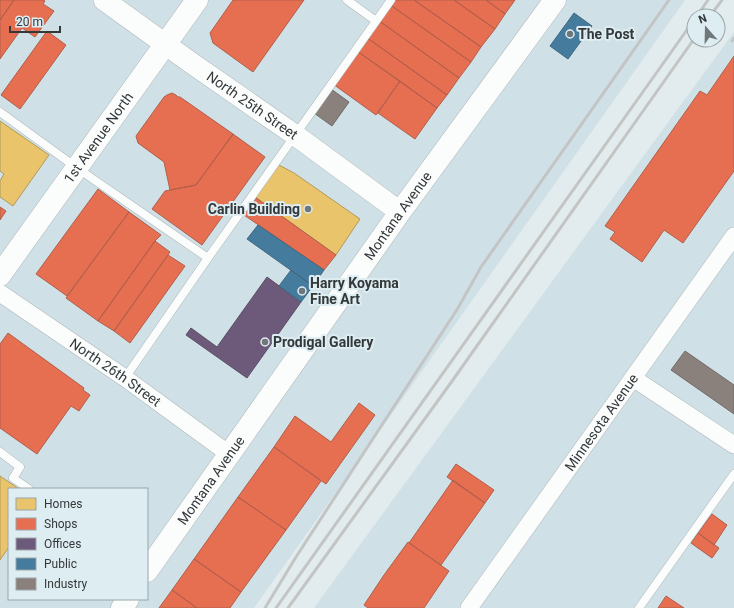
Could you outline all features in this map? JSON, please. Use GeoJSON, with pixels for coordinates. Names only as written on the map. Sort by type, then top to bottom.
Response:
{"type":"FeatureCollection","features":[{"type":"Feature","properties":{"kind":"main road","name":"1st Avenue North"},"geometry":{"type":"LineString","coordinates":[[0,275],[197,0]]}},
{"type":"Feature","properties":{"kind":"main road","name":"Montana Avenue"},"geometry":{"type":"LineString","coordinates":[[148,570],[400,212],[555,0]]}},
{"type":"Feature","properties":{"kind":"street","name":"North 25th Street"},"geometry":{"type":"LineString","coordinates":[[104,0],[295,135],[400,212]]}},
{"type":"Feature","properties":{"kind":"street","name":"Minnesota Avenue"},"geometry":{"type":"LineString","coordinates":[[469,608],[734,236]]}},
{"type":"Feature","properties":{"kind":"street","name":"North 26th Street"},"geometry":{"type":"LineString","coordinates":[[0,293],[125,378],[229,454]]}},
{"type":"Feature","properties":{"kind":"street"},"geometry":{"type":"LineString","coordinates":[[633,378],[734,445]]}},
{"type":"Feature","properties":{"kind":"lane"},"geometry":{"type":"LineString","coordinates":[[347,0],[376,21]]}},
{"type":"Feature","properties":{"kind":"lane"},"geometry":{"type":"LineString","coordinates":[[125,378],[391,0]]}},
{"type":"Feature","properties":{"kind":"lane"},"geometry":{"type":"LineString","coordinates":[[0,112],[77,168],[208,258]]}},
{"type":"Feature","properties":{"kind":"lane"},"geometry":{"type":"LineString","coordinates":[[0,452],[20,467],[13,478],[28,488]]}},
{"type":"Feature","properties":{"kind":"lane"},"geometry":{"type":"LineString","coordinates":[[639,608],[734,474]]}},
{"type":"Feature","properties":{"kind":"shaded area"},"geometry":{"type":"Polygon","coordinates":[[[0,0],[685,0],[254,608],[0,608],[0,0]]]}},
{"type":"Feature","properties":{"kind":"shaded area"},"geometry":{"type":"Polygon","coordinates":[[[734,32],[734,608],[314,608],[722,48],[726,48],[726,43],[734,32]]]}},
{"type":"Feature","properties":{"kind":"building: Homes"},"geometry":{"type":"Polygon","coordinates":[[[0,121],[49,155],[13,206],[0,197],[0,181],[4,174],[0,171],[0,121]]]}},
{"type":"Feature","properties":{"kind":"building: Homes","name":"Carlin Building"},"geometry":{"type":"Polygon","coordinates":[[[277,164],[294,173],[360,219],[336,255],[254,196],[277,164]]]}},
{"type":"Feature","properties":{"kind":"building: Homes"},"geometry":{"type":"Polygon","coordinates":[[[0,476],[18,488],[8,488],[8,548],[0,560],[0,476]]]}},
{"type":"Feature","properties":{"kind":"building: Shops"},"geometry":{"type":"Polygon","coordinates":[[[0,0],[14,0],[0,20],[0,0]]]}},
{"type":"Feature","properties":{"kind":"building: Shops"},"geometry":{"type":"Polygon","coordinates":[[[14,0],[43,0],[45,1],[43,4],[54,11],[35,37],[22,28],[0,59],[0,20],[14,0]]]}},
{"type":"Feature","properties":{"kind":"building: Shops"},"geometry":{"type":"Polygon","coordinates":[[[233,0],[304,0],[253,72],[213,43],[210,33],[233,0]]]}},
{"type":"Feature","properties":{"kind":"building: Shops"},"geometry":{"type":"Polygon","coordinates":[[[392,0],[414,0],[481,47],[471,62],[389,4],[392,0]]]}},
{"type":"Feature","properties":{"kind":"building: Shops"},"geometry":{"type":"Polygon","coordinates":[[[414,0],[454,0],[495,29],[481,47],[414,0]]]}},
{"type":"Feature","properties":{"kind":"building: Shops"},"geometry":{"type":"Polygon","coordinates":[[[454,0],[486,0],[505,14],[495,29],[454,0]]]}},
{"type":"Feature","properties":{"kind":"building: Shops"},"geometry":{"type":"Polygon","coordinates":[[[486,0],[515,0],[505,14],[486,0]]]}},
{"type":"Feature","properties":{"kind":"building: Shops"},"geometry":{"type":"Polygon","coordinates":[[[389,4],[471,62],[459,78],[378,20],[389,4]]]}},
{"type":"Feature","properties":{"kind":"building: Shops"},"geometry":{"type":"Polygon","coordinates":[[[378,20],[459,78],[447,95],[366,37],[378,20]]]}},
{"type":"Feature","properties":{"kind":"building: Shops"},"geometry":{"type":"Polygon","coordinates":[[[47,31],[66,45],[20,109],[1,95],[47,31]]]}},
{"type":"Feature","properties":{"kind":"building: Shops"},"geometry":{"type":"Polygon","coordinates":[[[366,37],[447,95],[437,108],[357,51],[366,37]]]}},
{"type":"Feature","properties":{"kind":"building: Shops"},"geometry":{"type":"Polygon","coordinates":[[[357,51],[400,81],[376,115],[333,84],[357,51]]]}},
{"type":"Feature","properties":{"kind":"building: Shops"},"geometry":{"type":"Polygon","coordinates":[[[734,56],[734,171],[683,243],[664,230],[642,262],[610,239],[615,232],[605,226],[700,91],[707,95],[734,56]]]}},
{"type":"Feature","properties":{"kind":"building: Shops"},"geometry":{"type":"Polygon","coordinates":[[[400,81],[437,108],[415,139],[378,113],[400,81]]]}},
{"type":"Feature","properties":{"kind":"building: Shops"},"geometry":{"type":"Polygon","coordinates":[[[172,93],[233,134],[196,185],[170,190],[164,162],[138,143],[136,136],[164,97],[172,93]]]}},
{"type":"Feature","properties":{"kind":"building: Shops"},"geometry":{"type":"Polygon","coordinates":[[[233,134],[265,157],[202,245],[152,209],[165,191],[196,185],[233,134]]]}},
{"type":"Feature","properties":{"kind":"building: Shops"},"geometry":{"type":"Polygon","coordinates":[[[98,189],[129,212],[67,296],[36,274],[98,189]]]}},
{"type":"Feature","properties":{"kind":"building: Shops"},"geometry":{"type":"Polygon","coordinates":[[[256,198],[336,255],[324,270],[244,215],[256,198]]]}},
{"type":"Feature","properties":{"kind":"building: Shops"},"geometry":{"type":"Polygon","coordinates":[[[0,207],[6,211],[0,220],[0,207]]]}},
{"type":"Feature","properties":{"kind":"building: Shops"},"geometry":{"type":"Polygon","coordinates":[[[129,212],[161,235],[155,241],[98,321],[66,298],[129,212]]]}},
{"type":"Feature","properties":{"kind":"building: Shops"},"geometry":{"type":"Polygon","coordinates":[[[155,241],[170,252],[114,331],[98,321],[155,241]]]}},
{"type":"Feature","properties":{"kind":"building: Shops"},"geometry":{"type":"Polygon","coordinates":[[[168,255],[185,266],[130,343],[114,331],[168,255]]]}},
{"type":"Feature","properties":{"kind":"building: Shops"},"geometry":{"type":"Polygon","coordinates":[[[8,333],[84,388],[83,390],[90,395],[79,411],[71,406],[37,454],[0,428],[0,344],[8,333]]]}},
{"type":"Feature","properties":{"kind":"building: Shops"},"geometry":{"type":"Polygon","coordinates":[[[359,403],[375,415],[326,484],[274,447],[295,416],[331,442],[359,403]]]}},
{"type":"Feature","properties":{"kind":"building: Shops"},"geometry":{"type":"Polygon","coordinates":[[[274,447],[321,481],[286,530],[238,497],[274,447]]]}},
{"type":"Feature","properties":{"kind":"building: Shops"},"geometry":{"type":"Polygon","coordinates":[[[456,464],[494,490],[485,503],[447,477],[456,464]]]}},
{"type":"Feature","properties":{"kind":"building: Shops"},"geometry":{"type":"Polygon","coordinates":[[[453,480],[485,503],[441,565],[409,543],[453,480]]]}},
{"type":"Feature","properties":{"kind":"building: Shops"},"geometry":{"type":"Polygon","coordinates":[[[238,497],[286,530],[241,592],[194,559],[238,497]]]}},
{"type":"Feature","properties":{"kind":"building: Shops"},"geometry":{"type":"Polygon","coordinates":[[[712,514],[727,525],[714,545],[698,533],[712,514]]]}},
{"type":"Feature","properties":{"kind":"building: Shops"},"geometry":{"type":"Polygon","coordinates":[[[698,533],[719,548],[712,558],[691,543],[698,533]]]}},
{"type":"Feature","properties":{"kind":"building: Shops"},"geometry":{"type":"Polygon","coordinates":[[[408,542],[449,571],[424,608],[368,608],[364,605],[408,542]]]}},
{"type":"Feature","properties":{"kind":"building: Shops"},"geometry":{"type":"Polygon","coordinates":[[[194,559],[241,592],[230,608],[197,608],[172,590],[194,559]]]}},
{"type":"Feature","properties":{"kind":"building: Shops"},"geometry":{"type":"Polygon","coordinates":[[[172,590],[197,608],[159,608],[172,590]]]}},
{"type":"Feature","properties":{"kind":"building: Shops"},"geometry":{"type":"Polygon","coordinates":[[[666,596],[684,608],[658,608],[666,596]]]}},
{"type":"Feature","properties":{"kind":"building: Offices"},"geometry":{"type":"Polygon","coordinates":[[[267,277],[301,302],[247,378],[186,335],[191,328],[217,347],[267,277]]]}},
{"type":"Feature","properties":{"kind":"building: Public"},"geometry":{"type":"Polygon","coordinates":[[[574,13],[592,26],[568,59],[550,46],[574,13]]]}},
{"type":"Feature","properties":{"kind":"building: Public"},"geometry":{"type":"Polygon","coordinates":[[[258,225],[324,270],[313,286],[247,239],[258,225]]]}},
{"type":"Feature","properties":{"kind":"building: Public"},"geometry":{"type":"Polygon","coordinates":[[[291,270],[313,286],[301,302],[279,286],[291,270]]]}},
{"type":"Feature","properties":{"kind":"building: Industry"},"geometry":{"type":"Polygon","coordinates":[[[331,89],[349,102],[332,126],[314,113],[331,89]]]}},
{"type":"Feature","properties":{"kind":"building: Industry"},"geometry":{"type":"Polygon","coordinates":[[[685,351],[734,385],[734,414],[671,370],[685,351]]]}},
{"type":"Feature","properties":{"kind":"railway"},"geometry":{"type":"LineString","coordinates":[[265,608],[296,557],[458,308],[481,267],[669,0]]}},
{"type":"Feature","properties":{"kind":"railway"},"geometry":{"type":"LineString","coordinates":[[702,8],[708,0]]}},
{"type":"Feature","properties":{"kind":"railway"},"geometry":{"type":"LineString","coordinates":[[716,8],[722,0]]}},
{"type":"Feature","properties":{"kind":"railway"},"geometry":{"type":"LineString","coordinates":[[276,608],[686,31]]}},
{"type":"Feature","properties":{"kind":"railway"},"geometry":{"type":"LineString","coordinates":[[288,608],[450,384],[688,48]]}},
{"type":"Feature","properties":{"kind":"place","name":"The Post"},"geometry":{"type":"Point","coordinates":[570,34]}},
{"type":"Feature","properties":{"kind":"place","name":"Carlin Building"},"geometry":{"type":"Point","coordinates":[308,209]}},
{"type":"Feature","properties":{"kind":"place","name":"Harry Koyama Fine Art"},"geometry":{"type":"Point","coordinates":[302,291]}},
{"type":"Feature","properties":{"kind":"place","name":"Prodigal Gallery"},"geometry":{"type":"Point","coordinates":[265,342]}}]}
